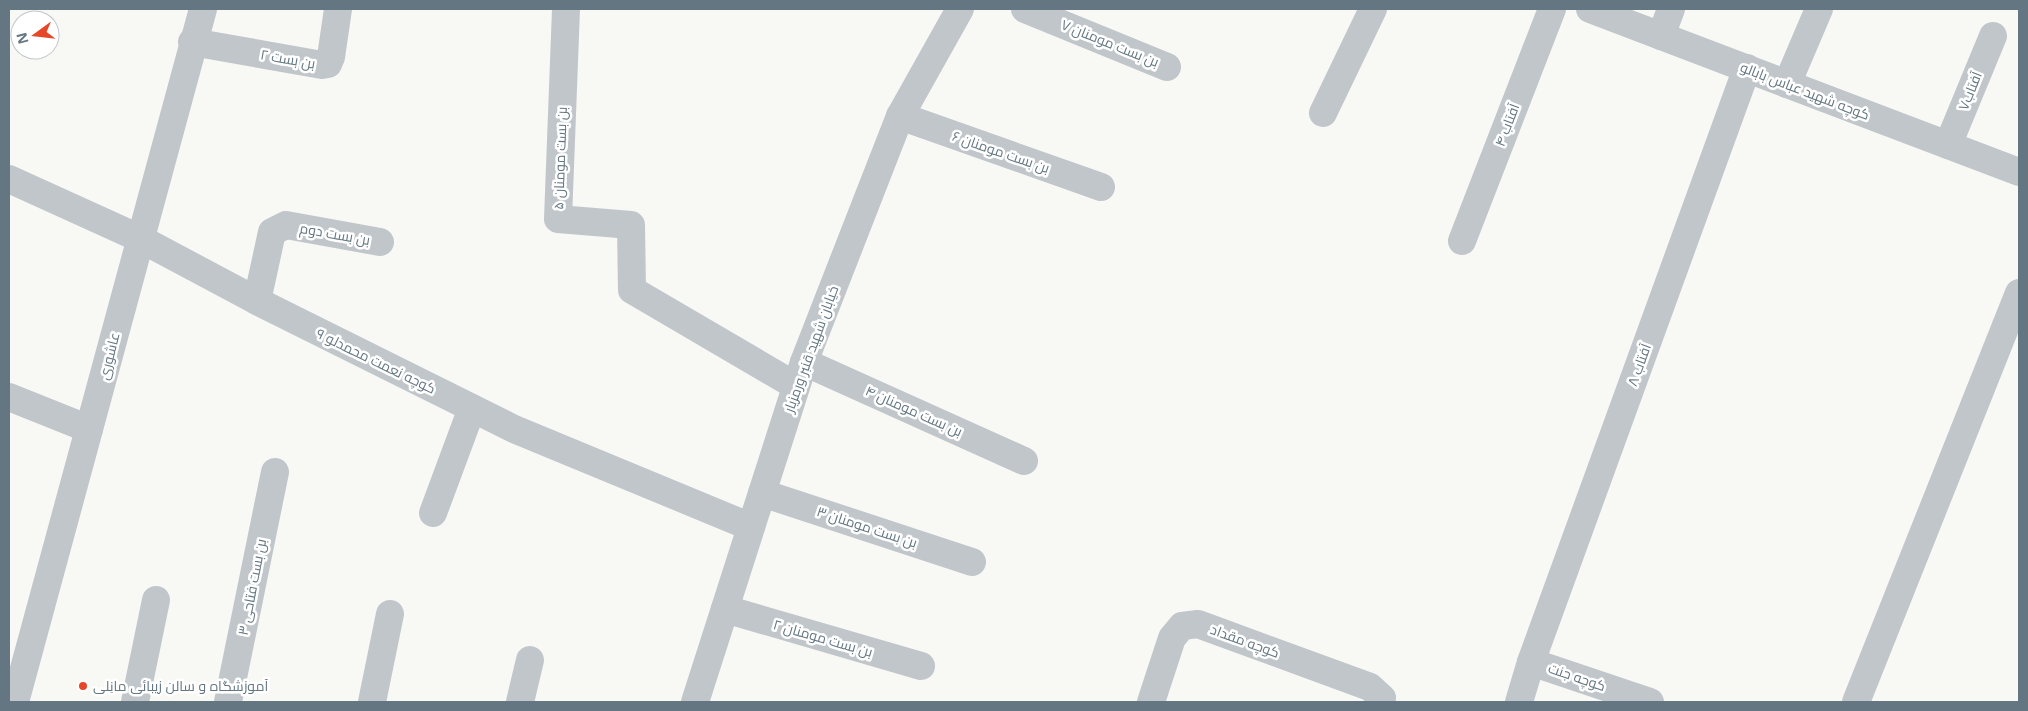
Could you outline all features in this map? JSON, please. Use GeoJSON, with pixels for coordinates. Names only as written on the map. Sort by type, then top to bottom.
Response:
{"type":"FeatureCollection","features":[{"type":"Feature","properties":{"kind":"street","name":"عاشوری"},"geometry":{"type":"LineString","coordinates":[[14,702],[192,42],[203,9]]}},
{"type":"Feature","properties":{"kind":"street","name":"۲ بن بست"},"geometry":{"type":"LineString","coordinates":[[192,42],[322,65],[328,64],[331,57],[338,9]]}},
{"type":"Feature","properties":{"kind":"street","name":"۵ بن بست مومنان"},"geometry":{"type":"LineString","coordinates":[[566,9],[558,219],[631,225],[632,290],[801,374]]}},
{"type":"Feature","properties":{"kind":"street","name":"خیابان شهید قنبر ورمزیار"},"geometry":{"type":"LineString","coordinates":[[695,702],[801,374],[900,116],[960,9]]}},
{"type":"Feature","properties":{"kind":"street","name":"۷ بن بست مومنان"},"geometry":{"type":"LineString","coordinates":[[1025,9],[1167,67]]}},
{"type":"Feature","properties":{"kind":"street"},"geometry":{"type":"LineString","coordinates":[[1323,113],[1373,9]]}},
{"type":"Feature","properties":{"kind":"street","name":"آفتاب ۴"},"geometry":{"type":"LineString","coordinates":[[1462,241],[1552,9]]}},
{"type":"Feature","properties":{"kind":"street","name":"کوچه شهید عباس بابالو"},"geometry":{"type":"LineString","coordinates":[[1590,9],[2019,172]]}},
{"type":"Feature","properties":{"kind":"street"},"geometry":{"type":"LineString","coordinates":[[1661,36],[1671,9]]}},
{"type":"Feature","properties":{"kind":"street"},"geometry":{"type":"LineString","coordinates":[[1787,84],[1819,9]]}},
{"type":"Feature","properties":{"kind":"street","name":"آفتاب۷"},"geometry":{"type":"LineString","coordinates":[[1948,146],[1993,36]]}},
{"type":"Feature","properties":{"kind":"street","name":"آفتاب ۸"},"geometry":{"type":"LineString","coordinates":[[1519,702],[1531,662],[1747,68]]}},
{"type":"Feature","properties":{"kind":"street","name":"۶ بن بست مومنان"},"geometry":{"type":"LineString","coordinates":[[900,116],[1101,187]]}},
{"type":"Feature","properties":{"kind":"street","name":"کوچه نعمت محمدلو ۹"},"geometry":{"type":"LineString","coordinates":[[9,179],[139,238],[256,301],[514,429],[751,527]]}},
{"type":"Feature","properties":{"kind":"street","name":"بن بست دوم"},"geometry":{"type":"LineString","coordinates":[[256,301],[272,232],[278,227],[286,225],[380,242]]}},
{"type":"Feature","properties":{"kind":"street"},"geometry":{"type":"LineString","coordinates":[[1856,702],[2019,293]]}},
{"type":"Feature","properties":{"kind":"street","name":"۴ بن بست مومنان"},"geometry":{"type":"LineString","coordinates":[[801,374],[1024,461]]}},
{"type":"Feature","properties":{"kind":"street"},"geometry":{"type":"LineString","coordinates":[[9,397],[89,429]]}},
{"type":"Feature","properties":{"kind":"street"},"geometry":{"type":"LineString","coordinates":[[433,513],[472,408]]}},
{"type":"Feature","properties":{"kind":"street","name":"بن بست فتاحی ۳"},"geometry":{"type":"LineString","coordinates":[[228,702],[275,472]]}},
{"type":"Feature","properties":{"kind":"street","name":"۳ بن بست مومنان"},"geometry":{"type":"LineString","coordinates":[[762,493],[972,562]]}},
{"type":"Feature","properties":{"kind":"street"},"geometry":{"type":"LineString","coordinates":[[135,702],[156,600]]}},
{"type":"Feature","properties":{"kind":"street","name":"۲ بن بست مومنان"},"geometry":{"type":"LineString","coordinates":[[725,609],[921,666]]}},
{"type":"Feature","properties":{"kind":"street"},"geometry":{"type":"LineString","coordinates":[[372,702],[390,614]]}},
{"type":"Feature","properties":{"kind":"street","name":"کوچه مقداد"},"geometry":{"type":"LineString","coordinates":[[1151,702],[1172,638],[1182,626],[1198,624],[1370,687],[1381,700]]}},
{"type":"Feature","properties":{"kind":"street"},"geometry":{"type":"LineString","coordinates":[[520,702],[530,660]]}},
{"type":"Feature","properties":{"kind":"street","name":"کوچه جنت"},"geometry":{"type":"LineString","coordinates":[[1531,662],[1650,702]]}},
{"type":"Feature","properties":{"kind":"place","name":"آموزشگاه و سالن زیبائی مانِلی"},"geometry":{"type":"Point","coordinates":[83,686]}}]}
